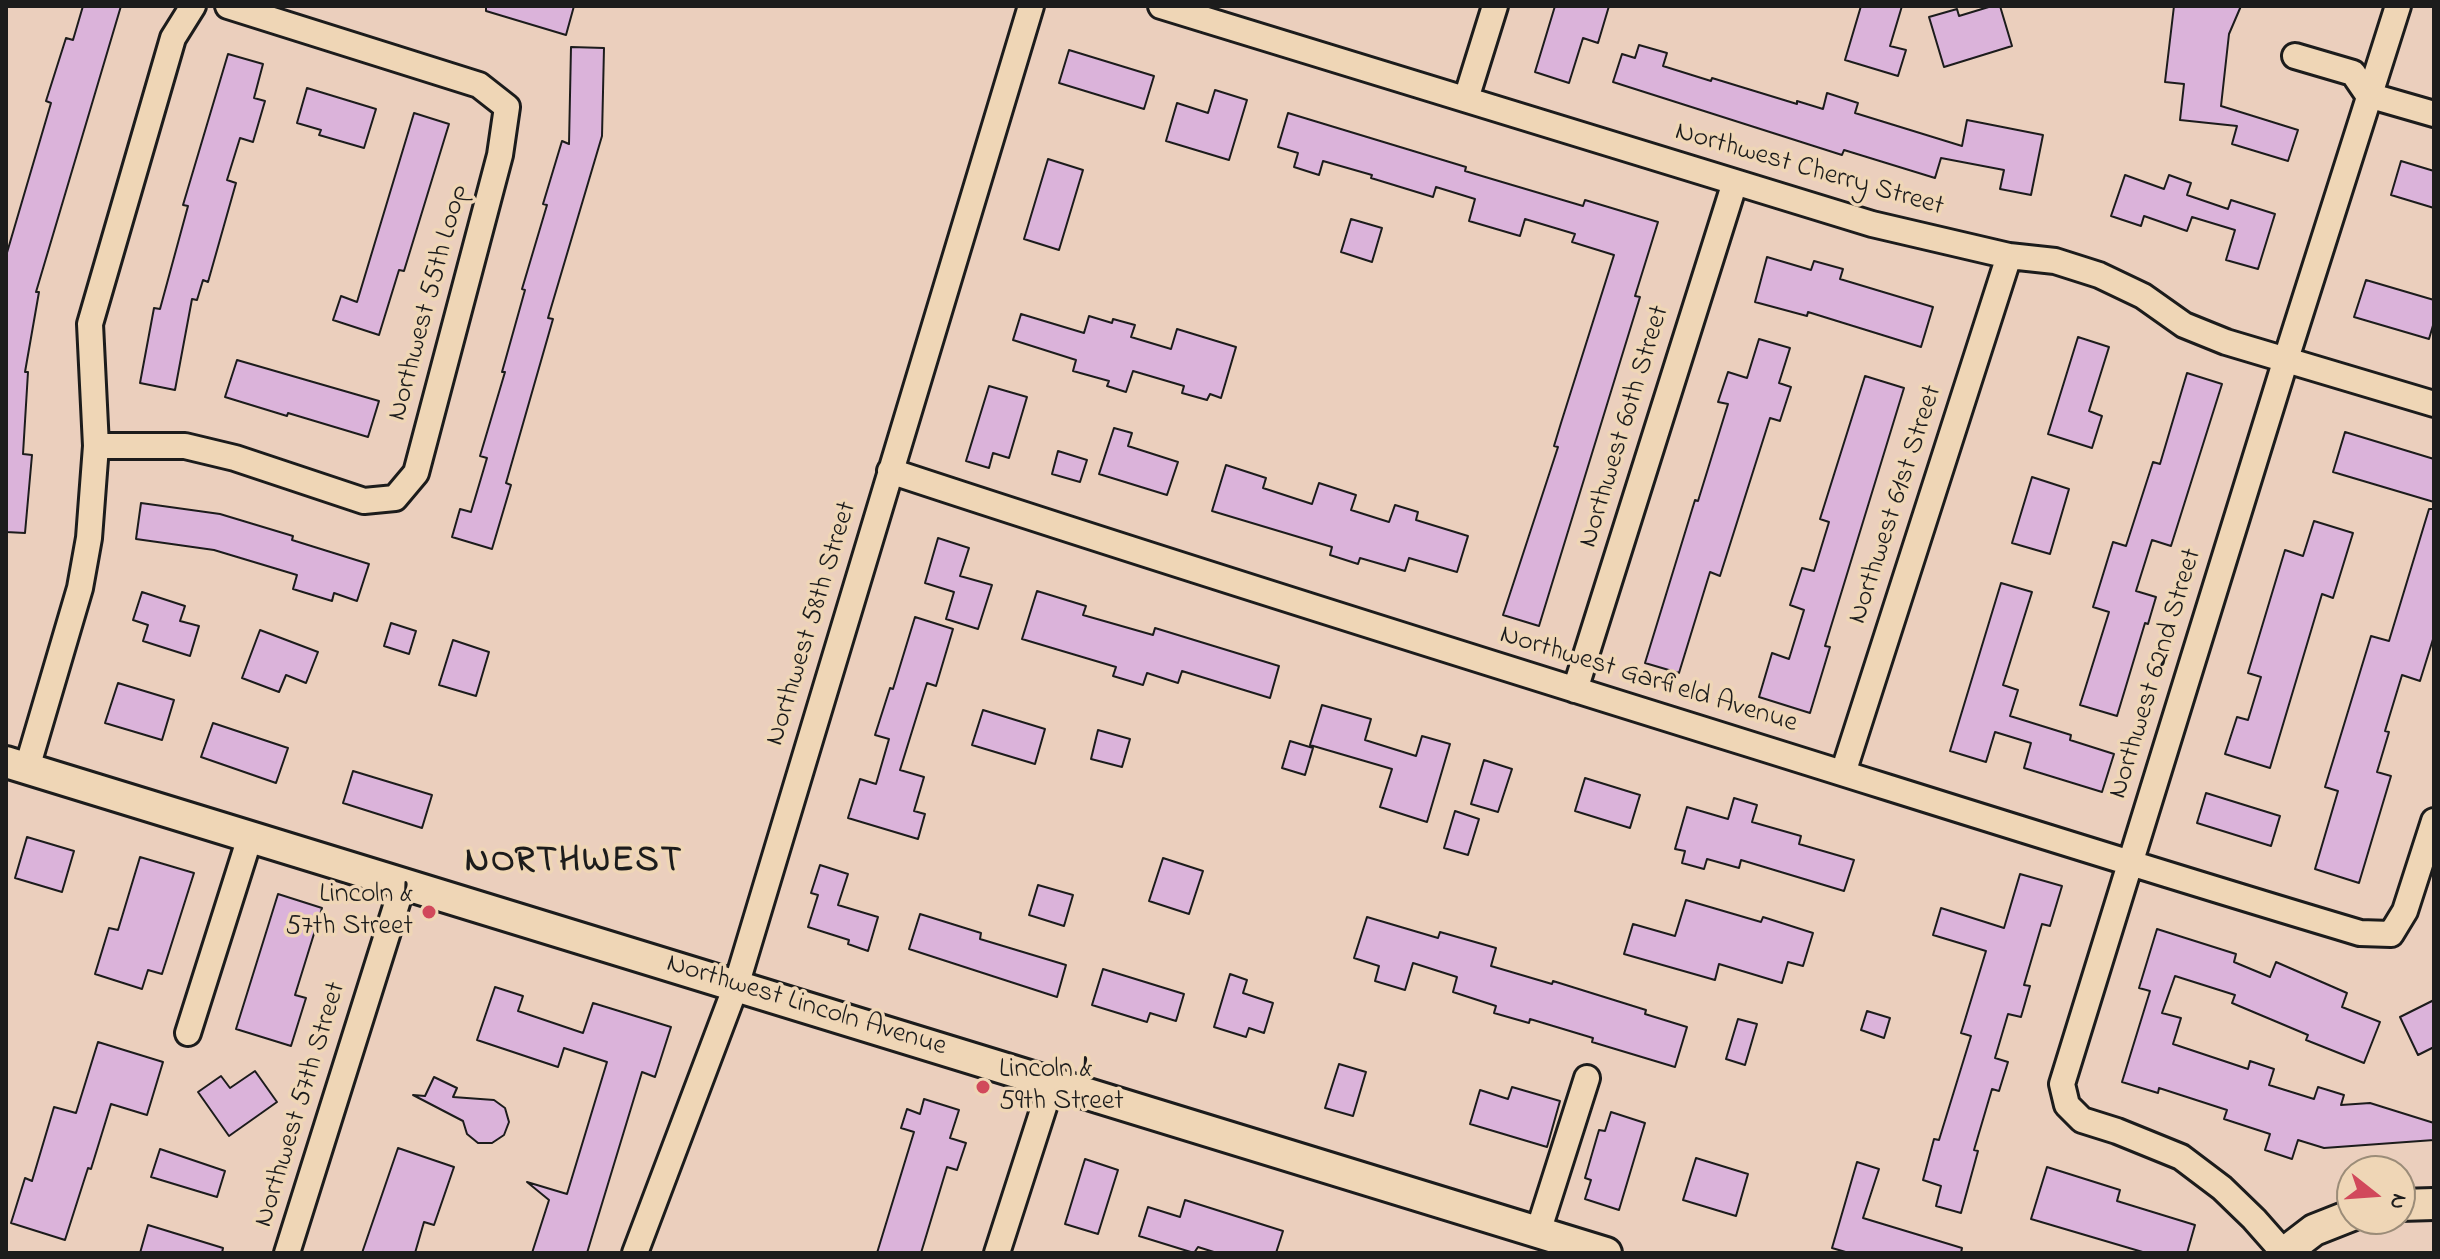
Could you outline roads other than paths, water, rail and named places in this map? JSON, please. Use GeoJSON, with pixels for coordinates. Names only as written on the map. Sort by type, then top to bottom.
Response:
{"type":"FeatureCollection","features":[{"type":"Feature","properties":{"kind":"street"},"geometry":{"type":"LineString","coordinates":[[17,765],[80,588],[89,538],[96,446],[90,324],[173,38],[193,6]]}},
{"type":"Feature","properties":{"kind":"street","name":"Northwest 55th Loop"},"geometry":{"type":"LineString","coordinates":[[96,446],[185,446],[235,458],[364,501],[395,498],[416,473],[500,155],[507,107],[479,85],[228,6]]}},
{"type":"Feature","properties":{"kind":"street","name":"Northwest 58th Street"},"geometry":{"type":"LineString","coordinates":[[635,1253],[736,986],[1031,6]]}},
{"type":"Feature","properties":{"kind":"street","name":"Northwest Cherry Street"},"geometry":{"type":"LineString","coordinates":[[1161,6],[1872,224],[2009,256],[2055,261],[2099,275],[2143,296],[2184,325],[2226,342],[2434,404]]}},
{"type":"Feature","properties":{"kind":"street"},"geometry":{"type":"LineString","coordinates":[[1466,99],[1495,6]]}},
{"type":"Feature","properties":{"kind":"street","name":"Northwest 62nd Street"},"geometry":{"type":"LineString","coordinates":[[2284,1253],[2222,1188],[2181,1157],[2082,1120],[2067,1105],[2062,1084],[2398,6]]}},
{"type":"Feature","properties":{"kind":"street"},"geometry":{"type":"LineString","coordinates":[[2295,56],[2353,73],[2368,95],[2434,114]]}},
{"type":"Feature","properties":{"kind":"street","name":"Northwest 60th Street"},"geometry":{"type":"LineString","coordinates":[[1575,690],[1735,182]]}},
{"type":"Feature","properties":{"kind":"street","name":"Northwest 61st Street"},"geometry":{"type":"LineString","coordinates":[[1843,773],[2009,256]]}},
{"type":"Feature","properties":{"kind":"street","name":"Northwest Garfield Avenue"},"geometry":{"type":"LineString","coordinates":[[890,471],[1142,554],[2129,864],[2360,933],[2391,934],[2405,911],[2434,821]]}},
{"type":"Feature","properties":{"kind":"street","name":"Northwest Lincoln Avenue"},"geometry":{"type":"LineString","coordinates":[[17,765],[1606,1253]]}},
{"type":"Feature","properties":{"kind":"street"},"geometry":{"type":"LineString","coordinates":[[188,1033],[250,837]]}},
{"type":"Feature","properties":{"kind":"street","name":"Northwest 57th Street"},"geometry":{"type":"LineString","coordinates":[[287,1253],[403,884]]}},
{"type":"Feature","properties":{"kind":"street"},"geometry":{"type":"LineString","coordinates":[[1538,1232],[1587,1078]]}},
{"type":"Feature","properties":{"kind":"street"},"geometry":{"type":"LineString","coordinates":[[997,1253],[1052,1082]]}},
{"type":"Feature","properties":{"kind":"street"},"geometry":{"type":"LineString","coordinates":[[2284,1253],[2314,1230],[2336,1221]]}},
{"type":"Feature","properties":{"kind":"place","name":"Lincoln & 57th Street"},"geometry":{"type":"Point","coordinates":[429,912]}},
{"type":"Feature","properties":{"kind":"place","name":"Lincoln & 59th Street"},"geometry":{"type":"Point","coordinates":[983,1087]}},
{"type":"Feature","properties":{"kind":"district","name":"NORTHWEST"},"geometry":{"type":"Point","coordinates":[574,864]}}]}
